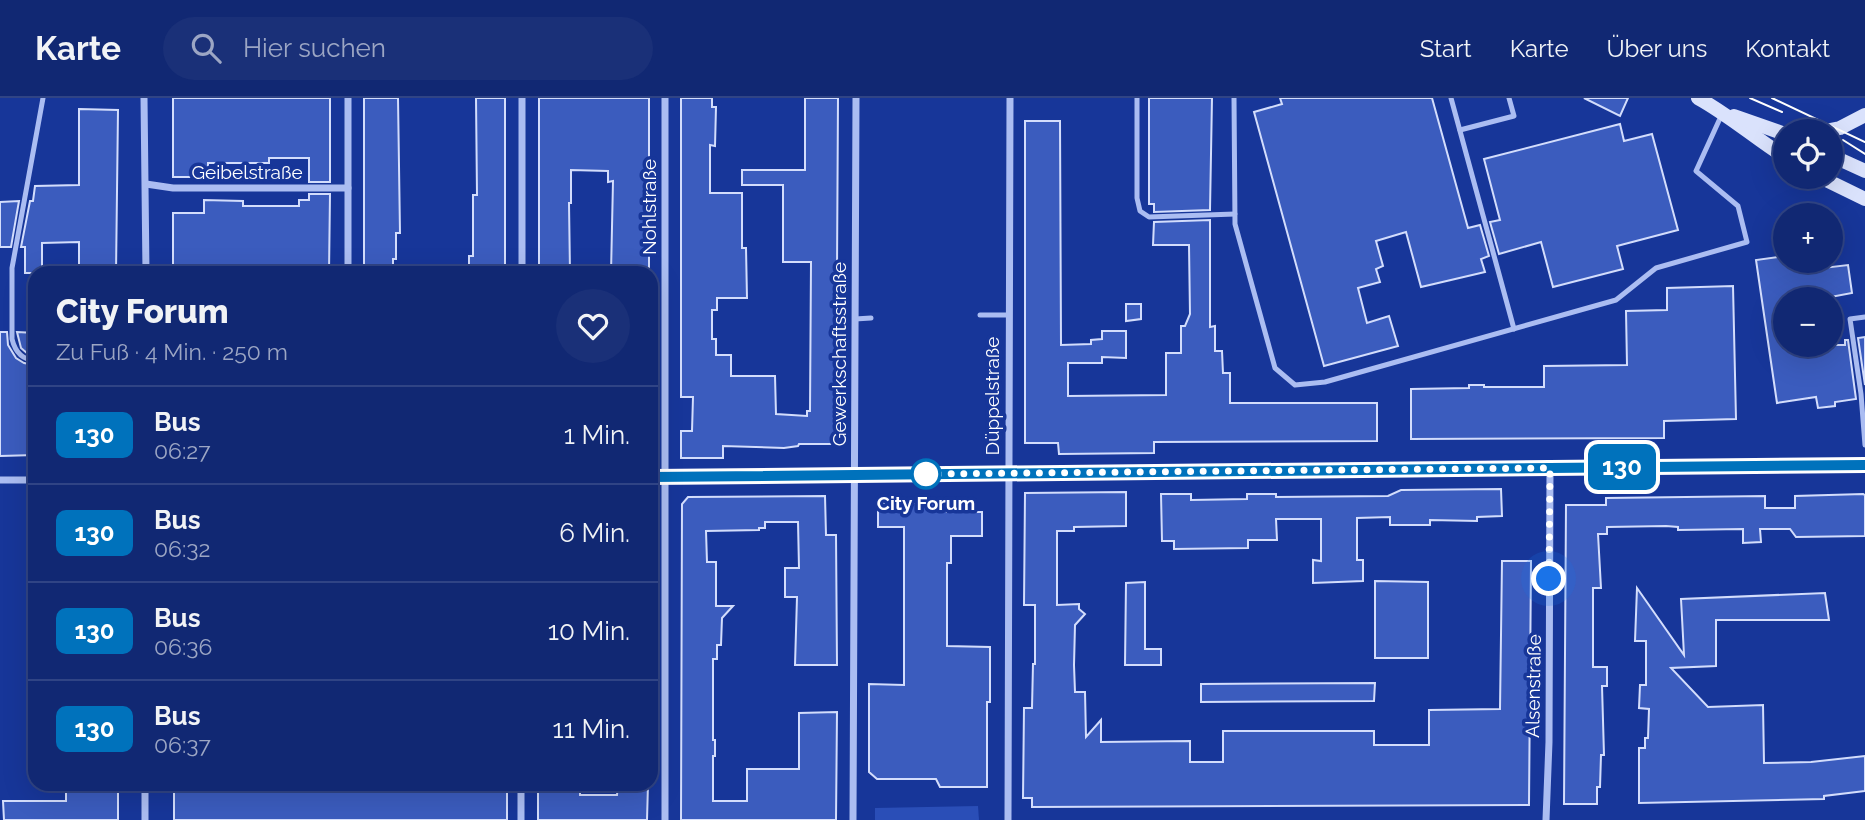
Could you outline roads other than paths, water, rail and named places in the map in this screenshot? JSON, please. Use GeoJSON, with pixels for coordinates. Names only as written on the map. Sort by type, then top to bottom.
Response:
{"type":"FeatureCollection","features":[{"type":"Feature","properties":{"kind":"main road"},"geometry":{"type":"LineString","coordinates":[[1698,98],[1723,112],[1773,150]]}},
{"type":"Feature","properties":{"kind":"main road"},"geometry":{"type":"LineString","coordinates":[[1723,112],[1773,130]]}},
{"type":"Feature","properties":{"kind":"main road"},"geometry":{"type":"LineString","coordinates":[[1843,126],[1865,115]]}},
{"type":"Feature","properties":{"kind":"main road"},"geometry":{"type":"LineString","coordinates":[[1843,161],[1865,171]]}},
{"type":"Feature","properties":{"kind":"main road"},"geometry":{"type":"LineString","coordinates":[[1843,188],[1865,199]]}},
{"type":"Feature","properties":{"kind":"street"},"geometry":{"type":"LineString","coordinates":[[144,98],[146,266]]}},
{"type":"Feature","properties":{"kind":"street"},"geometry":{"type":"LineString","coordinates":[[348,98],[348,266]]}},
{"type":"Feature","properties":{"kind":"street"},"geometry":{"type":"LineString","coordinates":[[522,98],[522,266]]}},
{"type":"Feature","properties":{"kind":"street","name":"Nohlstraße"},"geometry":{"type":"LineString","coordinates":[[665,98],[665,820]]}},
{"type":"Feature","properties":{"kind":"street","name":"Gewerkschaftsstraße"},"geometry":{"type":"LineString","coordinates":[[853,820],[856,98]]}},
{"type":"Feature","properties":{"kind":"street","name":"Düppelstraße"},"geometry":{"type":"LineString","coordinates":[[1008,820],[1010,98]]}},
{"type":"Feature","properties":{"kind":"street","name":"Geibelstraße"},"geometry":{"type":"LineString","coordinates":[[146,184],[173,188],[348,188]]}},
{"type":"Feature","properties":{"kind":"street"},"geometry":{"type":"LineString","coordinates":[[658,477],[1865,465]]}},
{"type":"Feature","properties":{"kind":"street","name":"Alsenstraße"},"geometry":{"type":"LineString","coordinates":[[1546,820],[1549,742],[1550,468]]}},
{"type":"Feature","properties":{"kind":"street"},"geometry":{"type":"LineString","coordinates":[[0,480],[28,480]]}},
{"type":"Feature","properties":{"kind":"street"},"geometry":{"type":"LineString","coordinates":[[145,791],[145,820]]}},
{"type":"Feature","properties":{"kind":"street"},"geometry":{"type":"LineString","coordinates":[[521,791],[521,820]]}},
{"type":"Feature","properties":{"kind":"lane"},"geometry":{"type":"LineString","coordinates":[[28,358],[22,356],[15,348],[12,339],[12,268],[43,98]]}},
{"type":"Feature","properties":{"kind":"lane"},"geometry":{"type":"LineString","coordinates":[[1137,98],[1137,198],[1140,211],[1149,218],[1235,214]]}},
{"type":"Feature","properties":{"kind":"lane"},"geometry":{"type":"LineString","coordinates":[[1234,98],[1235,224],[1275,368],[1295,385],[1325,382],[1616,300],[1656,268],[1747,242],[1738,206],[1696,171],[1723,112]]}},
{"type":"Feature","properties":{"kind":"lane"},"geometry":{"type":"LineString","coordinates":[[1451,98],[1514,329]]}},
{"type":"Feature","properties":{"kind":"lane"},"geometry":{"type":"LineString","coordinates":[[1460,130],[1514,116],[1509,98]]}},
{"type":"Feature","properties":{"kind":"lane"},"geometry":{"type":"LineString","coordinates":[[980,315],[1008,314]]}},
{"type":"Feature","properties":{"kind":"lane"},"geometry":{"type":"LineString","coordinates":[[1865,317],[1850,319],[1863,394],[1865,445]]}},
{"type":"Feature","properties":{"kind":"lane"},"geometry":{"type":"LineString","coordinates":[[855,319],[871,318]]}},
{"type":"Feature","properties":{"kind":"tram line"},"geometry":{"type":"LineString","coordinates":[[1750,98],[1782,112]]}},
{"type":"Feature","properties":{"kind":"tram line"},"geometry":{"type":"LineString","coordinates":[[1772,98],[1865,142]]}},
{"type":"Feature","properties":{"kind":"tram line"},"geometry":{"type":"LineString","coordinates":[[1843,140],[1865,154]]}},
{"type":"Feature","properties":{"kind":"place","name":"City Forum"},"geometry":{"type":"Point","coordinates":[926,474]}}]}
